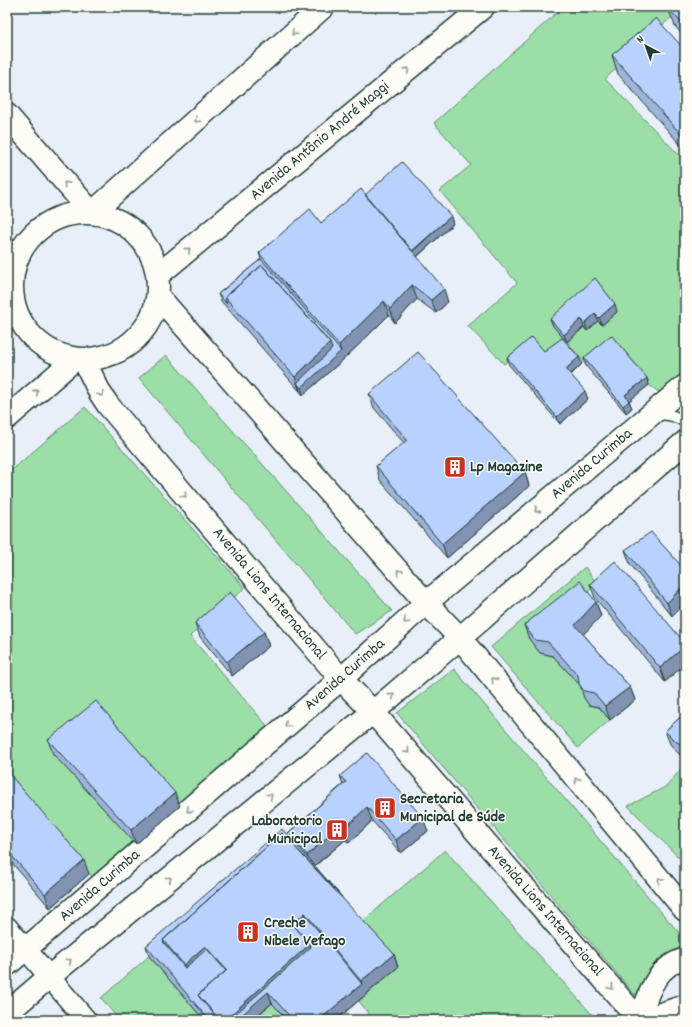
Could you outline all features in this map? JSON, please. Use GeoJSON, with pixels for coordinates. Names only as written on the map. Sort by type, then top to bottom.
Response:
{"type":"FeatureCollection","features":[{"type":"Feature","properties":{"kind":"street"},"geometry":{"type":"LineString","coordinates":[[92,213],[323,7]]}},
{"type":"Feature","properties":{"kind":"street","name":"Avenida Antônio André Maggi"},"geometry":{"type":"LineString","coordinates":[[158,286],[483,7]]}},
{"type":"Feature","properties":{"kind":"street"},"geometry":{"type":"LineString","coordinates":[[7,114],[92,213]]}},
{"type":"Feature","properties":{"kind":"street"},"geometry":{"type":"LineString","coordinates":[[92,213],[107,216],[122,223],[141,238],[152,256],[158,286],[153,313],[145,329],[133,342],[118,352],[101,358],[79,359],[59,355],[44,347],[31,336],[23,326],[16,312],[12,298],[10,278],[19,256],[30,238],[45,225],[64,216],[92,213]]}},
{"type":"Feature","properties":{"kind":"street"},"geometry":{"type":"LineString","coordinates":[[158,286],[426,603],[460,638],[685,910]]}},
{"type":"Feature","properties":{"kind":"street"},"geometry":{"type":"LineString","coordinates":[[7,418],[79,359]]}},
{"type":"Feature","properties":{"kind":"street","name":"Avenida Lions Internacional"},"geometry":{"type":"LineString","coordinates":[[79,359],[108,405],[341,679],[373,712],[640,1020]]}},
{"type":"Feature","properties":{"kind":"street","name":"Avenida Curimba"},"geometry":{"type":"LineString","coordinates":[[7,965],[341,679],[426,603],[685,386]]}},
{"type":"Feature","properties":{"kind":"street"},"geometry":{"type":"LineString","coordinates":[[7,1013],[373,712],[685,442]]}},
{"type":"Feature","properties":{"kind":"street"},"geometry":{"type":"LineString","coordinates":[[7,927],[86,1020]]}},
{"type":"Feature","properties":{"kind":"street"},"geometry":{"type":"LineString","coordinates":[[640,1020],[651,987],[667,967],[685,958]]}},
{"type":"Feature","properties":{"kind":"street"},"geometry":{"type":"LineString","coordinates":[[640,1020],[685,1005]]}},
{"type":"Feature","properties":{"kind":"lane"},"geometry":{"type":"LineString","coordinates":[[644,420],[659,414],[677,417],[685,422]]}},
{"type":"Feature","properties":{"kind":"green space"},"geometry":{"type":"Polygon","coordinates":[[[563,7],[675,7],[678,11],[605,79],[685,161],[685,371],[659,392],[649,385],[614,342],[586,365],[567,342],[584,327],[587,331],[598,321],[617,312],[553,326],[563,338],[546,354],[534,341],[504,364],[468,326],[517,283],[440,191],[471,165],[434,123],[563,7]]]}},
{"type":"Feature","properties":{"kind":"green space"},"geometry":{"type":"Polygon","coordinates":[[[166,355],[392,611],[355,634],[139,378],[166,355]]]}},
{"type":"Feature","properties":{"kind":"green space"},"geometry":{"type":"Polygon","coordinates":[[[85,407],[245,588],[190,636],[269,728],[94,879],[15,789],[7,795],[7,474],[85,407]]]}},
{"type":"Feature","properties":{"kind":"green space"},"geometry":{"type":"Polygon","coordinates":[[[585,567],[597,584],[585,594],[540,653],[553,656],[583,688],[589,705],[599,707],[610,720],[578,748],[491,647],[585,567]]]}},
{"type":"Feature","properties":{"kind":"green space"},"geometry":{"type":"Polygon","coordinates":[[[454,669],[685,940],[685,948],[635,995],[397,713],[454,669]]]}},
{"type":"Feature","properties":{"kind":"green space"},"geometry":{"type":"Polygon","coordinates":[[[685,764],[685,864],[628,806],[667,786],[685,764]]]}},
{"type":"Feature","properties":{"kind":"green space"},"geometry":{"type":"Polygon","coordinates":[[[445,850],[597,1020],[374,1020],[359,1001],[398,967],[361,923],[445,850]]]}},
{"type":"Feature","properties":{"kind":"green space"},"geometry":{"type":"Polygon","coordinates":[[[149,956],[204,1020],[119,1020],[101,998],[149,956]]]}},
{"type":"Feature","properties":{"kind":"green space"},"geometry":{"type":"Polygon","coordinates":[[[272,1003],[287,1020],[252,1020],[272,1003]]]}},
{"type":"Feature","properties":{"kind":"building"},"geometry":{"type":"Polygon","coordinates":[[[685,7],[685,27],[668,8],[685,7]]]}},
{"type":"Feature","properties":{"kind":"building"},"geometry":{"type":"Polygon","coordinates":[[[656,18],[685,50],[685,139],[612,55],[656,18]]]}},
{"type":"Feature","properties":{"kind":"building"},"geometry":{"type":"Polygon","coordinates":[[[402,162],[451,216],[412,251],[365,195],[402,162]]]}},
{"type":"Feature","properties":{"kind":"building"},"geometry":{"type":"Polygon","coordinates":[[[361,189],[444,289],[431,300],[412,285],[390,309],[384,301],[339,345],[259,253],[310,209],[321,223],[361,189]]]}},
{"type":"Feature","properties":{"kind":"building"},"geometry":{"type":"Polygon","coordinates":[[[261,259],[341,351],[301,388],[297,383],[332,349],[330,343],[262,265],[225,297],[227,304],[218,294],[261,259]]]}},
{"type":"Feature","properties":{"kind":"building"},"geometry":{"type":"Polygon","coordinates":[[[262,265],[330,343],[295,377],[225,297],[262,265]]]}},
{"type":"Feature","properties":{"kind":"building"},"geometry":{"type":"Polygon","coordinates":[[[595,278],[615,304],[599,318],[595,314],[585,323],[581,319],[564,335],[550,319],[595,278]]]}},
{"type":"Feature","properties":{"kind":"building"},"geometry":{"type":"Polygon","coordinates":[[[611,335],[647,378],[625,395],[629,401],[623,406],[584,358],[611,335]]]}},
{"type":"Feature","properties":{"kind":"building"},"geometry":{"type":"Polygon","coordinates":[[[532,337],[544,351],[562,338],[579,357],[566,369],[585,391],[557,417],[507,358],[532,337]]]}},
{"type":"Feature","properties":{"kind":"building","name":"Lp Magazine"},"geometry":{"type":"Polygon","coordinates":[[[418,352],[525,472],[442,544],[376,466],[407,440],[369,394],[418,352]]]}},
{"type":"Feature","properties":{"kind":"building"},"geometry":{"type":"Polygon","coordinates":[[[651,532],[685,570],[685,584],[667,603],[625,550],[651,532]]]}},
{"type":"Feature","properties":{"kind":"building"},"geometry":{"type":"Polygon","coordinates":[[[615,561],[685,643],[685,646],[660,668],[590,584],[615,561]]]}},
{"type":"Feature","properties":{"kind":"building"},"geometry":{"type":"Polygon","coordinates":[[[580,581],[596,602],[575,625],[630,687],[605,706],[594,693],[584,691],[579,684],[578,675],[548,642],[535,640],[524,625],[580,581]]]}},
{"type":"Feature","properties":{"kind":"building"},"geometry":{"type":"Polygon","coordinates":[[[230,592],[264,632],[227,662],[195,623],[230,592]]]}},
{"type":"Feature","properties":{"kind":"building"},"geometry":{"type":"Polygon","coordinates":[[[96,701],[175,793],[131,830],[48,740],[96,701]]]}},
{"type":"Feature","properties":{"kind":"building"},"geometry":{"type":"Polygon","coordinates":[[[685,713],[685,750],[683,746],[665,731],[685,713]]]}},
{"type":"Feature","properties":{"kind":"building"},"geometry":{"type":"Polygon","coordinates":[[[367,753],[423,818],[396,840],[367,807],[344,829],[340,826],[307,855],[288,833],[346,782],[340,776],[367,753]]]}},
{"type":"Feature","properties":{"kind":"building"},"geometry":{"type":"Polygon","coordinates":[[[10,775],[84,860],[45,894],[7,850],[7,777],[10,775]]]}},
{"type":"Feature","properties":{"kind":"building"},"geometry":{"type":"Polygon","coordinates":[[[282,829],[342,897],[282,833],[163,940],[185,968],[207,949],[226,971],[198,995],[219,1020],[209,1020],[146,946],[282,829]]]}},
{"type":"Feature","properties":{"kind":"building","name":"Creche Nibele Vefago"},"geometry":{"type":"Polygon","coordinates":[[[282,833],[394,954],[361,981],[305,913],[293,924],[310,944],[225,1020],[220,1020],[198,995],[227,970],[205,946],[184,965],[163,940],[282,833]]]}},
{"type":"Feature","properties":{"kind":"building"},"geometry":{"type":"Polygon","coordinates":[[[306,916],[362,984],[319,1020],[293,1020],[268,992],[236,1020],[229,1020],[311,947],[295,927],[306,916]]]}},
{"type":"Feature","properties":{"kind":"building"},"geometry":{"type":"Polygon","coordinates":[[[330,1016],[334,1020],[324,1020],[330,1016]]]}},
{"type":"Feature","properties":{"kind":"place","name":"Lp Magazine"},"geometry":{"type":"Point","coordinates":[455,467]}},
{"type":"Feature","properties":{"kind":"place","name":"Secretaria Municipal de Súde"},"geometry":{"type":"Point","coordinates":[385,808]}},
{"type":"Feature","properties":{"kind":"place","name":"Laboratorio Municipal"},"geometry":{"type":"Point","coordinates":[337,830]}},
{"type":"Feature","properties":{"kind":"place","name":"Creche Nibele Vefago"},"geometry":{"type":"Point","coordinates":[248,932]}}]}
